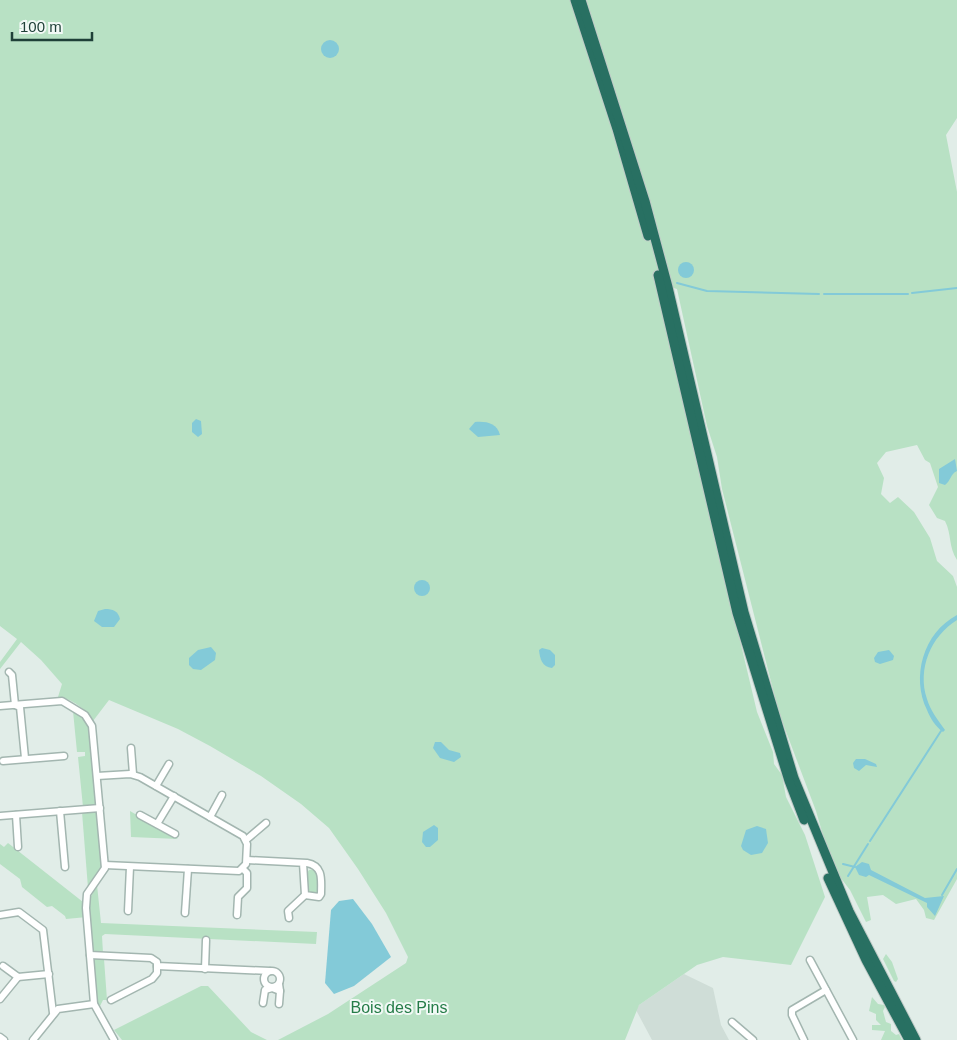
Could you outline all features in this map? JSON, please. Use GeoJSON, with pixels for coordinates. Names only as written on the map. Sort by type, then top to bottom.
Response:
{"type":"FeatureCollection","features":[{"type":"Feature","properties":{"kind":"highway"},"geometry":{"type":"LineString","coordinates":[[575,0],[617,129],[658,276],[738,613],[757,681],[789,781],[824,870],[866,960],[909,1040]]}},
{"type":"Feature","properties":{"kind":"highway"},"geometry":{"type":"LineString","coordinates":[[581,0],[645,201],[668,287],[744,612],[794,778],[830,867],[872,958],[916,1040]]}},
{"type":"Feature","properties":{"kind":"street"},"geometry":{"type":"LineString","coordinates":[[10,672],[12,675],[15,705]]}},
{"type":"Feature","properties":{"kind":"street"},"geometry":{"type":"LineString","coordinates":[[0,706],[62,701],[85,715],[93,730],[105,865],[104,871],[86,899],[94,1004],[114,1040]]}},
{"type":"Feature","properties":{"kind":"street"},"geometry":{"type":"LineString","coordinates":[[15,705],[20,707],[25,758]]}},
{"type":"Feature","properties":{"kind":"street"},"geometry":{"type":"LineString","coordinates":[[131,748],[133,774]]}},
{"type":"Feature","properties":{"kind":"street"},"geometry":{"type":"LineString","coordinates":[[3,761],[64,756]]}},
{"type":"Feature","properties":{"kind":"street"},"geometry":{"type":"LineString","coordinates":[[156,786],[169,764]]}},
{"type":"Feature","properties":{"kind":"street"},"geometry":{"type":"LineString","coordinates":[[97,776],[133,774],[244,836],[246,840],[246,860],[243,869]]}},
{"type":"Feature","properties":{"kind":"street"},"geometry":{"type":"LineString","coordinates":[[210,817],[222,794]]}},
{"type":"Feature","properties":{"kind":"street"},"geometry":{"type":"LineString","coordinates":[[157,824],[174,796]]}},
{"type":"Feature","properties":{"kind":"street"},"geometry":{"type":"LineString","coordinates":[[0,816],[100,808]]}},
{"type":"Feature","properties":{"kind":"street"},"geometry":{"type":"LineString","coordinates":[[60,812],[65,867]]}},
{"type":"Feature","properties":{"kind":"street"},"geometry":{"type":"LineString","coordinates":[[16,815],[18,848]]}},
{"type":"Feature","properties":{"kind":"street"},"geometry":{"type":"LineString","coordinates":[[140,815],[175,834]]}},
{"type":"Feature","properties":{"kind":"street"},"geometry":{"type":"LineString","coordinates":[[246,840],[266,823]]}},
{"type":"Feature","properties":{"kind":"street"},"geometry":{"type":"LineString","coordinates":[[246,860],[303,863],[316,866],[321,876],[321,894],[319,897],[304,895]]}},
{"type":"Feature","properties":{"kind":"street"},"geometry":{"type":"LineString","coordinates":[[289,918],[288,911],[304,895],[303,863]]}},
{"type":"Feature","properties":{"kind":"street"},"geometry":{"type":"LineString","coordinates":[[105,865],[240,871],[243,869]]}},
{"type":"Feature","properties":{"kind":"street"},"geometry":{"type":"LineString","coordinates":[[128,911],[130,867]]}},
{"type":"Feature","properties":{"kind":"street"},"geometry":{"type":"LineString","coordinates":[[185,913],[188,869]]}},
{"type":"Feature","properties":{"kind":"street"},"geometry":{"type":"LineString","coordinates":[[237,915],[238,898],[247,888],[247,873],[243,869]]}},
{"type":"Feature","properties":{"kind":"street"},"geometry":{"type":"LineString","coordinates":[[0,916],[19,912],[43,930],[53,1013]]}},
{"type":"Feature","properties":{"kind":"street"},"geometry":{"type":"LineString","coordinates":[[205,969],[206,940]]}},
{"type":"Feature","properties":{"kind":"street"},"geometry":{"type":"LineString","coordinates":[[90,955],[151,958],[157,962],[157,973],[152,979],[111,1000]]}},
{"type":"Feature","properties":{"kind":"street"},"geometry":{"type":"LineString","coordinates":[[810,960],[853,1040]]}},
{"type":"Feature","properties":{"kind":"street"},"geometry":{"type":"LineString","coordinates":[[3,966],[18,977],[49,974]]}},
{"type":"Feature","properties":{"kind":"street"},"geometry":{"type":"LineString","coordinates":[[157,966],[270,971],[278,973],[281,978],[279,1004]]}},
{"type":"Feature","properties":{"kind":"street"},"geometry":{"type":"LineString","coordinates":[[270,971],[265,975],[264,980],[267,986],[272,988]]}},
{"type":"Feature","properties":{"kind":"street"},"geometry":{"type":"LineString","coordinates":[[0,1000],[18,977]]}},
{"type":"Feature","properties":{"kind":"street"},"geometry":{"type":"LineString","coordinates":[[264,1003],[264,992],[280,987]]}},
{"type":"Feature","properties":{"kind":"street"},"geometry":{"type":"LineString","coordinates":[[804,1040],[792,1015],[792,1010],[826,990]]}},
{"type":"Feature","properties":{"kind":"street"},"geometry":{"type":"LineString","coordinates":[[33,1040],[58,1009],[94,1004]]}},
{"type":"Feature","properties":{"kind":"street"},"geometry":{"type":"LineString","coordinates":[[732,1022],[753,1040]]}},
{"type":"Feature","properties":{"kind":"street"},"geometry":{"type":"LineString","coordinates":[[0,1037],[4,1040]]}},
{"type":"Feature","properties":{"kind":"shaded area"},"geometry":{"type":"Polygon","coordinates":[[[684,974],[713,988],[721,1025],[729,1040],[652,1040],[636,1010],[639,1005],[684,974]]]}},
{"type":"Feature","properties":{"kind":"green space","name":"Bois des Pins"},"geometry":{"type":"Polygon","coordinates":[[[0,0],[957,0],[957,118],[946,135],[957,192],[957,560],[952,550],[949,531],[945,521],[937,518],[929,505],[938,487],[930,463],[925,460],[917,445],[886,452],[877,463],[884,478],[881,494],[890,503],[898,497],[914,512],[930,538],[937,561],[953,576],[957,587],[957,879],[934,920],[926,918],[924,910],[916,899],[896,904],[883,895],[867,897],[871,920],[866,922],[850,890],[840,877],[827,849],[816,811],[779,713],[722,489],[717,457],[707,426],[677,289],[655,283],[757,712],[773,752],[774,764],[782,775],[786,797],[805,835],[825,897],[791,965],[723,957],[697,965],[639,1005],[625,1040],[278,1040],[328,1014],[406,963],[408,957],[386,913],[329,828],[301,804],[261,776],[178,729],[109,700],[93,721],[78,705],[58,697],[62,684],[41,660],[21,642],[0,669],[0,662],[17,639],[0,626],[0,0]]]}},
{"type":"Feature","properties":{"kind":"green space"},"geometry":{"type":"Polygon","coordinates":[[[73,711],[85,720],[90,732],[96,803],[93,806],[83,807],[78,757],[85,756],[85,752],[77,752],[73,711]]]}},
{"type":"Feature","properties":{"kind":"green space"},"geometry":{"type":"Polygon","coordinates":[[[95,811],[97,814],[102,866],[88,888],[82,812],[95,811]]]}},
{"type":"Feature","properties":{"kind":"green space"},"geometry":{"type":"Polygon","coordinates":[[[130,811],[178,839],[131,837],[130,811]]]}},
{"type":"Feature","properties":{"kind":"green space"},"geometry":{"type":"Polygon","coordinates":[[[8,843],[83,902],[86,899],[87,917],[66,919],[65,916],[52,906],[47,907],[22,887],[20,879],[0,864],[0,844],[4,847],[8,843]]]}},
{"type":"Feature","properties":{"kind":"green space"},"geometry":{"type":"Polygon","coordinates":[[[315,869],[319,872],[318,894],[306,893],[306,874],[309,870],[315,869]]]}},
{"type":"Feature","properties":{"kind":"green space"},"geometry":{"type":"Polygon","coordinates":[[[97,885],[101,923],[317,932],[316,944],[105,934],[102,936],[103,953],[96,953],[93,949],[88,902],[97,885]]]}},
{"type":"Feature","properties":{"kind":"green space"},"geometry":{"type":"Polygon","coordinates":[[[886,954],[892,962],[898,979],[896,982],[883,959],[886,954]]]}},
{"type":"Feature","properties":{"kind":"green space"},"geometry":{"type":"Polygon","coordinates":[[[95,959],[104,959],[107,1000],[103,1000],[100,1006],[97,1005],[93,961],[95,959]]]}},
{"type":"Feature","properties":{"kind":"green space"},"geometry":{"type":"Polygon","coordinates":[[[201,986],[208,986],[251,1032],[267,1040],[122,1040],[114,1030],[201,986]]]}},
{"type":"Feature","properties":{"kind":"green space"},"geometry":{"type":"Polygon","coordinates":[[[872,997],[878,1004],[884,1005],[883,1011],[886,1022],[891,1024],[891,1031],[896,1035],[899,1034],[902,1040],[881,1040],[885,1031],[872,1030],[872,1025],[881,1025],[876,1020],[876,1014],[869,1011],[872,997]]]}},
{"type":"Feature","properties":{"kind":"water"},"geometry":{"type":"Polygon","coordinates":[[[330,40],[336,43],[339,49],[336,55],[330,58],[324,55],[321,49],[324,43],[330,40]]]}},
{"type":"Feature","properties":{"kind":"water"},"geometry":{"type":"Polygon","coordinates":[[[683,262],[689,262],[694,267],[692,276],[683,278],[678,273],[678,267],[683,262]]]}},
{"type":"Feature","properties":{"kind":"water"},"geometry":{"type":"Polygon","coordinates":[[[196,419],[201,421],[202,434],[198,437],[192,432],[192,423],[196,419]]]}},
{"type":"Feature","properties":{"kind":"water"},"geometry":{"type":"Polygon","coordinates":[[[475,422],[494,425],[500,435],[478,437],[469,429],[475,422]]]}},
{"type":"Feature","properties":{"kind":"water"},"geometry":{"type":"Polygon","coordinates":[[[955,459],[957,471],[945,485],[939,483],[939,469],[955,459]]]}},
{"type":"Feature","properties":{"kind":"water"},"geometry":{"type":"Polygon","coordinates":[[[422,580],[428,582],[430,588],[428,594],[422,596],[416,594],[414,588],[416,582],[422,580]]]}},
{"type":"Feature","properties":{"kind":"water"},"geometry":{"type":"Polygon","coordinates":[[[105,609],[115,611],[119,616],[120,619],[114,627],[102,627],[94,621],[98,611],[105,609]]]}},
{"type":"Feature","properties":{"kind":"water"},"geometry":{"type":"Polygon","coordinates":[[[957,615],[957,620],[933,644],[925,665],[924,688],[928,703],[945,730],[943,732],[928,713],[922,697],[920,670],[928,644],[945,623],[957,615]]]}},
{"type":"Feature","properties":{"kind":"water"},"geometry":{"type":"Polygon","coordinates":[[[211,647],[216,653],[215,660],[201,670],[193,669],[189,665],[189,658],[198,650],[211,647]]]}},
{"type":"Feature","properties":{"kind":"water"},"geometry":{"type":"Polygon","coordinates":[[[542,648],[550,650],[555,655],[555,665],[552,668],[542,662],[539,650],[542,648]]]}},
{"type":"Feature","properties":{"kind":"water"},"geometry":{"type":"Polygon","coordinates":[[[889,650],[894,656],[893,660],[880,664],[875,662],[874,658],[878,652],[889,650]]]}},
{"type":"Feature","properties":{"kind":"water"},"geometry":{"type":"Polygon","coordinates":[[[435,742],[441,742],[449,750],[460,753],[461,757],[454,762],[440,758],[433,748],[435,742]]]}},
{"type":"Feature","properties":{"kind":"water"},"geometry":{"type":"Polygon","coordinates":[[[856,759],[865,759],[876,764],[877,767],[866,765],[859,771],[854,768],[853,763],[856,759]]]}},
{"type":"Feature","properties":{"kind":"water"},"geometry":{"type":"Polygon","coordinates":[[[434,825],[438,828],[438,840],[430,847],[426,847],[422,842],[423,832],[434,825]]]}},
{"type":"Feature","properties":{"kind":"water"},"geometry":{"type":"Polygon","coordinates":[[[757,826],[766,829],[768,843],[762,853],[751,855],[743,850],[741,846],[746,830],[757,826]]]}},
{"type":"Feature","properties":{"kind":"water"},"geometry":{"type":"Polygon","coordinates":[[[862,862],[869,864],[871,870],[925,898],[944,896],[935,916],[927,907],[927,903],[869,875],[866,877],[859,875],[855,867],[862,862]]]}},
{"type":"Feature","properties":{"kind":"water"},"geometry":{"type":"Polygon","coordinates":[[[353,899],[372,924],[391,957],[354,986],[334,994],[325,983],[331,910],[339,901],[353,899]]]}},
{"type":"Feature","properties":{"kind":"waterway"},"geometry":{"type":"LineString","coordinates":[[677,283],[707,291],[819,294]]}},
{"type":"Feature","properties":{"kind":"waterway"},"geometry":{"type":"LineString","coordinates":[[912,293],[957,288]]}},
{"type":"Feature","properties":{"kind":"waterway"},"geometry":{"type":"LineString","coordinates":[[824,294],[908,294]]}},
{"type":"Feature","properties":{"kind":"waterway"},"geometry":{"type":"LineString","coordinates":[[870,841],[941,731]]}},
{"type":"Feature","properties":{"kind":"waterway"},"geometry":{"type":"LineString","coordinates":[[848,876],[868,844]]}},
{"type":"Feature","properties":{"kind":"waterway"},"geometry":{"type":"LineString","coordinates":[[843,864],[855,867]]}},
{"type":"Feature","properties":{"kind":"waterway"},"geometry":{"type":"LineString","coordinates":[[942,895],[957,869]]}}]}
